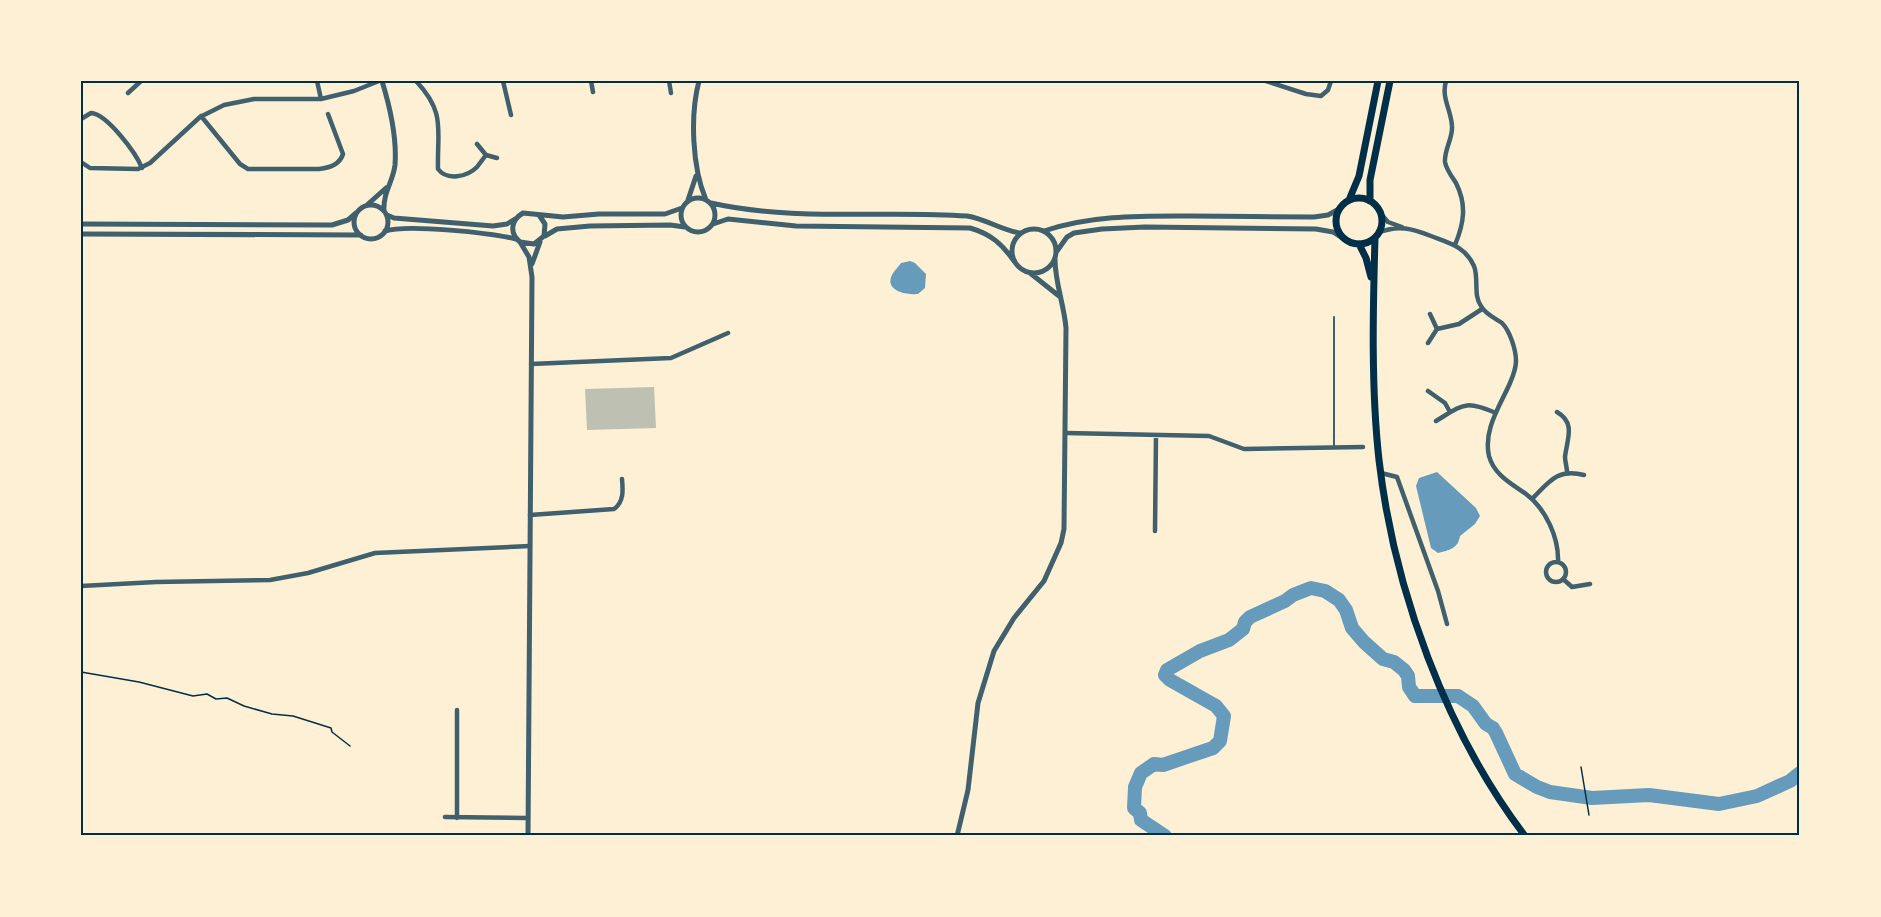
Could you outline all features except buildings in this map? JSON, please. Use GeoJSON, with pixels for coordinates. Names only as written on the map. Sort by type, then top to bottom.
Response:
{"type":"FeatureCollection","features":[{"type":"Feature","properties":{"kind":"main road"},"geometry":{"type":"LineString","coordinates":[[1377,235],[1359,244],[1344,239],[1336,225],[1339,209],[1349,200],[1359,176],[1378,81]]}},
{"type":"Feature","properties":{"kind":"main road"},"geometry":{"type":"LineString","coordinates":[[1370,201],[1370,180],[1390,81]]}},
{"type":"Feature","properties":{"kind":"main road"},"geometry":{"type":"LineString","coordinates":[[1349,200],[1362,198],[1370,201],[1381,214],[1373,288],[1376,416],[1381,473],[1391,534],[1408,600],[1430,663],[1454,718],[1514,821],[1526,836]]}},
{"type":"Feature","properties":{"kind":"main road"},"geometry":{"type":"LineString","coordinates":[[1359,244],[1366,258],[1373,288]]}},
{"type":"Feature","properties":{"kind":"street"},"geometry":{"type":"LineString","coordinates":[[128,93],[141,81]]}},
{"type":"Feature","properties":{"kind":"street"},"geometry":{"type":"LineString","coordinates":[[317,81],[321,99]]}},
{"type":"Feature","properties":{"kind":"street"},"geometry":{"type":"LineString","coordinates":[[81,162],[90,168],[134,170],[142,168],[201,116],[224,105],[254,99],[321,99],[354,91],[380,81],[390,104],[395,154],[393,173],[384,198],[388,226],[376,238],[81,234]]}},
{"type":"Feature","properties":{"kind":"street"},"geometry":{"type":"LineString","coordinates":[[426,81],[418,83],[433,102],[438,118],[438,169],[440,172],[450,177],[463,175],[474,170],[486,155]]}},
{"type":"Feature","properties":{"kind":"street"},"geometry":{"type":"LineString","coordinates":[[503,81],[511,115]]}},
{"type":"Feature","properties":{"kind":"street"},"geometry":{"type":"LineString","coordinates":[[591,81],[593,92]]}},
{"type":"Feature","properties":{"kind":"street"},"geometry":{"type":"LineString","coordinates":[[669,81],[671,93]]}},
{"type":"Feature","properties":{"kind":"street"},"geometry":{"type":"LineString","coordinates":[[699,81],[694,99],[697,174],[715,213],[713,224]]}},
{"type":"Feature","properties":{"kind":"street"},"geometry":{"type":"LineString","coordinates":[[1266,81],[1306,94],[1321,96],[1328,90],[1331,81]]}},
{"type":"Feature","properties":{"kind":"street"},"geometry":{"type":"LineString","coordinates":[[1446,81],[1444,98],[1451,117],[1452,130],[1445,163],[1460,192],[1464,214],[1462,228],[1455,245]]}},
{"type":"Feature","properties":{"kind":"street"},"geometry":{"type":"LineString","coordinates":[[81,119],[91,113],[103,117],[132,151],[142,168]]}},
{"type":"Feature","properties":{"kind":"street"},"geometry":{"type":"LineString","coordinates":[[201,116],[240,164],[248,169],[319,169],[339,162],[343,154],[328,114]]}},
{"type":"Feature","properties":{"kind":"street"},"geometry":{"type":"LineString","coordinates":[[477,144],[486,155],[497,158]]}},
{"type":"Feature","properties":{"kind":"street"},"geometry":{"type":"LineString","coordinates":[[685,227],[680,218],[682,208],[688,200],[697,174]]}},
{"type":"Feature","properties":{"kind":"street"},"geometry":{"type":"LineString","coordinates":[[81,224],[338,224],[348,220],[387,187]]}},
{"type":"Feature","properties":{"kind":"street"},"geometry":{"type":"LineString","coordinates":[[688,200],[697,197],[741,210],[794,215],[967,216],[982,219],[1006,231],[1020,234]]}},
{"type":"Feature","properties":{"kind":"street"},"geometry":{"type":"LineString","coordinates":[[367,205],[376,206],[394,218],[493,226],[507,224],[519,215],[529,212],[562,217],[599,214],[665,214],[682,208]]}},
{"type":"Feature","properties":{"kind":"street"},"geometry":{"type":"LineString","coordinates":[[1014,261],[1012,249],[1020,234],[1034,229],[1044,231],[1076,221],[1104,217],[1140,216],[1314,217],[1328,215],[1339,209]]}},
{"type":"Feature","properties":{"kind":"street"},"geometry":{"type":"LineString","coordinates":[[356,213],[355,228],[361,236]]}},
{"type":"Feature","properties":{"kind":"street"},"geometry":{"type":"LineString","coordinates":[[1381,214],[1388,222],[1407,228]]}},
{"type":"Feature","properties":{"kind":"street"},"geometry":{"type":"LineString","coordinates":[[531,266],[545,224],[539,215]]}},
{"type":"Feature","properties":{"kind":"street"},"geometry":{"type":"LineString","coordinates":[[515,219],[513,230],[518,241],[526,249],[531,266],[528,836]]}},
{"type":"Feature","properties":{"kind":"street"},"geometry":{"type":"LineString","coordinates":[[385,231],[402,228],[494,235],[529,245],[557,229],[590,226],[669,225],[685,227],[698,232],[728,219],[796,226],[970,228],[992,237],[1004,247],[1019,267],[1059,297]]}},
{"type":"Feature","properties":{"kind":"street"},"geometry":{"type":"LineString","coordinates":[[1056,250],[1067,237],[1081,231],[1145,227],[1316,229],[1333,232],[1344,239]]}},
{"type":"Feature","properties":{"kind":"street"},"geometry":{"type":"LineString","coordinates":[[1377,235],[1389,229],[1417,229],[1455,245],[1468,256],[1473,264],[1478,301],[1482,309],[1504,325],[1516,360],[1513,376],[1488,433],[1489,455],[1492,465],[1506,480],[1532,499],[1548,520],[1554,535],[1558,562]]}},
{"type":"Feature","properties":{"kind":"street"},"geometry":{"type":"LineString","coordinates":[[957,836],[968,790],[978,703],[994,651],[1014,618],[1044,580],[1061,543],[1064,527],[1066,328],[1064,307],[1059,297],[1056,250],[1053,239],[1044,231]]}},
{"type":"Feature","properties":{"kind":"street"},"geometry":{"type":"LineString","coordinates":[[1030,273],[1045,270],[1055,259]]}},
{"type":"Feature","properties":{"kind":"street"},"geometry":{"type":"LineString","coordinates":[[1428,343],[1437,329],[1459,324],[1482,309]]}},
{"type":"Feature","properties":{"kind":"street"},"geometry":{"type":"LineString","coordinates":[[1430,314],[1437,329]]}},
{"type":"Feature","properties":{"kind":"street"},"geometry":{"type":"LineString","coordinates":[[531,364],[671,358],[728,333]]}},
{"type":"Feature","properties":{"kind":"street"},"geometry":{"type":"LineString","coordinates":[[1428,391],[1442,400],[1450,412]]}},
{"type":"Feature","properties":{"kind":"street"},"geometry":{"type":"LineString","coordinates":[[1436,421],[1466,404],[1496,413]]}},
{"type":"Feature","properties":{"kind":"street"},"geometry":{"type":"LineString","coordinates":[[1557,412],[1564,416],[1569,425],[1569,441],[1565,457],[1568,472]]}},
{"type":"Feature","properties":{"kind":"street"},"geometry":{"type":"LineString","coordinates":[[1066,433],[1209,436],[1244,449],[1363,447]]}},
{"type":"Feature","properties":{"kind":"street"},"geometry":{"type":"LineString","coordinates":[[1155,531],[1156,435]]}},
{"type":"Feature","properties":{"kind":"street"},"geometry":{"type":"LineString","coordinates":[[1532,499],[1552,479],[1568,472],[1584,475]]}},
{"type":"Feature","properties":{"kind":"street"},"geometry":{"type":"LineString","coordinates":[[1381,473],[1397,477],[1438,591],[1447,624]]}},
{"type":"Feature","properties":{"kind":"street"},"geometry":{"type":"LineString","coordinates":[[530,515],[614,509],[622,500],[622,479]]}},
{"type":"Feature","properties":{"kind":"street"},"geometry":{"type":"LineString","coordinates":[[81,586],[270,580],[308,573],[375,553],[530,546]]}},
{"type":"Feature","properties":{"kind":"street"},"geometry":{"type":"LineString","coordinates":[[1558,562],[1566,571],[1565,577],[1554,582],[1546,574],[1549,566],[1558,562]]}},
{"type":"Feature","properties":{"kind":"street"},"geometry":{"type":"LineString","coordinates":[[1563,579],[1572,587],[1590,584]]}},
{"type":"Feature","properties":{"kind":"street"},"geometry":{"type":"LineString","coordinates":[[457,710],[457,818]]}},
{"type":"Feature","properties":{"kind":"street"},"geometry":{"type":"LineString","coordinates":[[445,817],[528,818]]}},
{"type":"Feature","properties":{"kind":"lane"},"geometry":{"type":"LineString","coordinates":[[1334,317],[1334,449]]}},
{"type":"Feature","properties":{"kind":"path"},"geometry":{"type":"LineString","coordinates":[[81,672],[139,682],[193,696],[207,694],[216,699],[227,698],[244,706],[272,714],[293,716],[331,728],[332,732],[350,746]]}},
{"type":"Feature","properties":{"kind":"path"},"geometry":{"type":"LineString","coordinates":[[1581,766],[1589,815]]}},
{"type":"Feature","properties":{"kind":"water"},"geometry":{"type":"Polygon","coordinates":[[[910,261],[926,274],[925,288],[918,294],[903,293],[891,285],[890,280],[895,270],[901,263],[910,261]]]}},
{"type":"Feature","properties":{"kind":"water"},"geometry":{"type":"Polygon","coordinates":[[[1437,472],[1476,508],[1480,516],[1475,524],[1460,536],[1455,546],[1438,553],[1431,548],[1416,486],[1419,478],[1437,472]]]}},
{"type":"Feature","properties":{"kind":"waterway"},"geometry":{"type":"LineString","coordinates":[[1165,836],[1141,820],[1140,813],[1134,808],[1135,787],[1141,773],[1154,764],[1163,765],[1213,748],[1220,741],[1224,716],[1216,706],[1170,680],[1165,675],[1167,670],[1200,651],[1229,640],[1243,629],[1250,617],[1311,588],[1325,591],[1339,600],[1346,610],[1352,628],[1364,642],[1383,659],[1394,662],[1404,670],[1408,676],[1409,687],[1415,696],[1458,696],[1473,706],[1486,724],[1493,728],[1515,774],[1550,792],[1592,798],[1649,795],[1719,804],[1757,796],[1790,781],[1800,773]]}}]}
